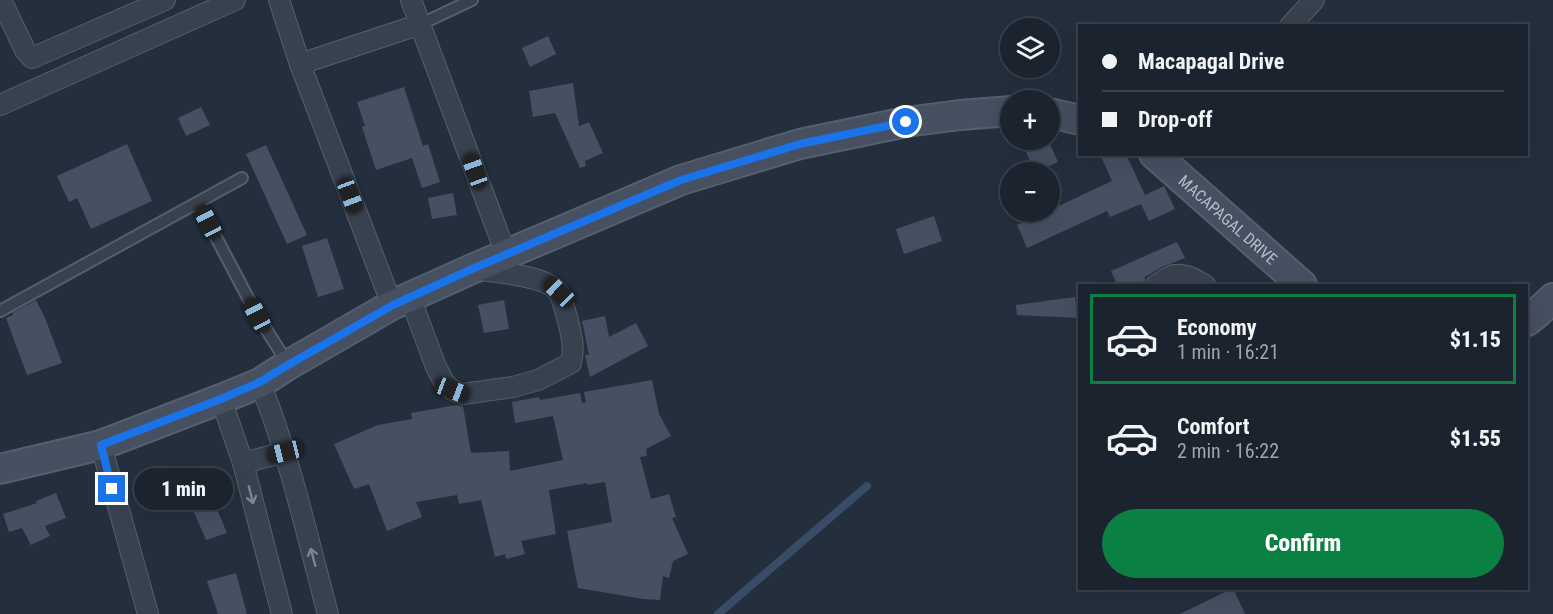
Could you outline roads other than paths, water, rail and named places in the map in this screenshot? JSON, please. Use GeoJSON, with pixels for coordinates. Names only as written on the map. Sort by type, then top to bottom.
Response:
{"type":"FeatureCollection","features":[{"type":"Feature","properties":{"kind":"main road"},"geometry":{"type":"LineString","coordinates":[[0,469],[101,445],[221,399],[260,382],[401,301],[681,180],[800,144],[906,122],[1000,112]]}},
{"type":"Feature","properties":{"kind":"main road"},"geometry":{"type":"LineString","coordinates":[[1060,115],[1078,120]]}},
{"type":"Feature","properties":{"kind":"main road","name":"MACAPAGAL DRIVE"},"geometry":{"type":"LineString","coordinates":[[1156,156],[1301,284]]}},
{"type":"Feature","properties":{"kind":"main road"},"geometry":{"type":"LineString","coordinates":[[1528,320],[1553,298]]}},
{"type":"Feature","properties":{"kind":"street"},"geometry":{"type":"LineString","coordinates":[[1,0],[25,51],[32,58],[165,0]]}},
{"type":"Feature","properties":{"kind":"street"},"geometry":{"type":"LineString","coordinates":[[0,105],[235,0]]}},
{"type":"Feature","properties":{"kind":"street"},"geometry":{"type":"LineString","coordinates":[[279,0],[300,64],[401,301],[444,382],[452,390],[464,394],[513,387],[538,380],[571,363],[572,337],[559,292],[550,284],[535,278],[472,269]]}},
{"type":"Feature","properties":{"kind":"street"},"geometry":{"type":"LineString","coordinates":[[411,0],[506,254]]}},
{"type":"Feature","properties":{"kind":"street"},"geometry":{"type":"LineString","coordinates":[[1292,24],[1314,0]]}},
{"type":"Feature","properties":{"kind":"street"},"geometry":{"type":"LineString","coordinates":[[300,64],[421,24]]}},
{"type":"Feature","properties":{"kind":"street"},"geometry":{"type":"LineString","coordinates":[[1158,284],[1174,275],[1182,275],[1203,284]]}},
{"type":"Feature","properties":{"kind":"street"},"geometry":{"type":"LineString","coordinates":[[260,382],[285,452],[328,614]]}},
{"type":"Feature","properties":{"kind":"street"},"geometry":{"type":"LineString","coordinates":[[221,399],[243,463],[282,614]]}},
{"type":"Feature","properties":{"kind":"street"},"geometry":{"type":"LineString","coordinates":[[101,445],[148,614]]}},
{"type":"Feature","properties":{"kind":"street"},"geometry":{"type":"LineString","coordinates":[[243,463],[285,452]]}},
{"type":"Feature","properties":{"kind":"lane"},"geometry":{"type":"LineString","coordinates":[[421,24],[472,0]]}},
{"type":"Feature","properties":{"kind":"lane"},"geometry":{"type":"LineString","coordinates":[[0,311],[242,178]]}},
{"type":"Feature","properties":{"kind":"lane"},"geometry":{"type":"LineString","coordinates":[[198,203],[257,315],[288,365]]}},
{"type":"Feature","properties":{"kind":"waterway"},"geometry":{"type":"LineString","coordinates":[[718,614],[867,486]]}}]}
